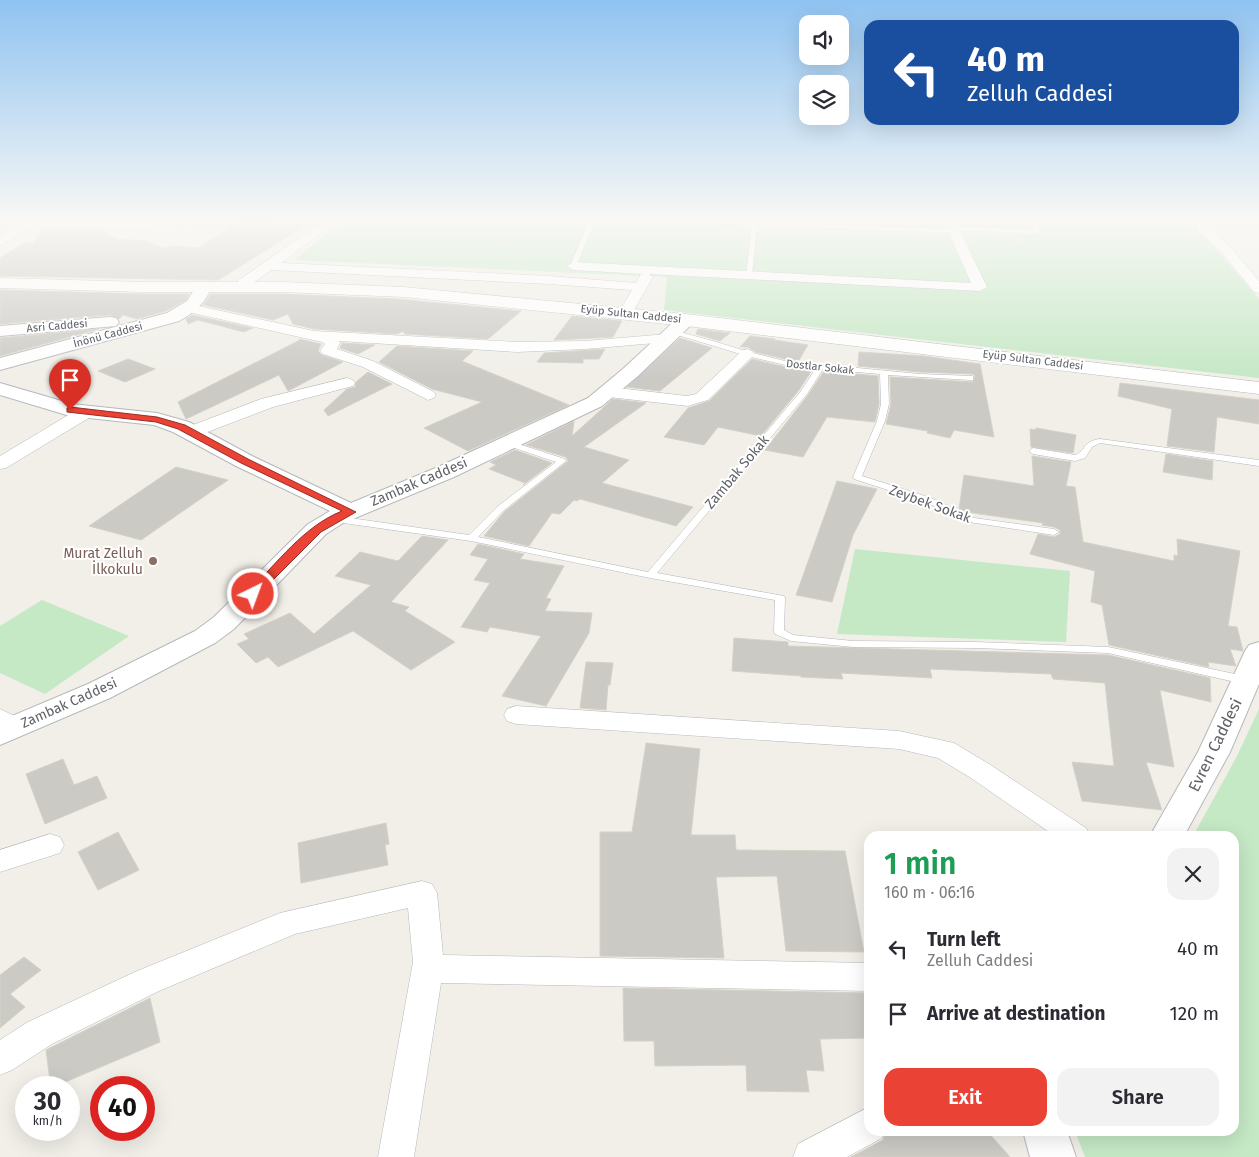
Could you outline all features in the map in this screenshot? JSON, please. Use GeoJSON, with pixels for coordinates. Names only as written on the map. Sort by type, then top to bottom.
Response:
{"type":"FeatureCollection","features":[{"type":"Feature","properties":{"kind":"main road"},"geometry":{"type":"LineString","coordinates":[[0,274],[244,282],[282,286]]}},
{"type":"Feature","properties":{"kind":"main road","name":"Eyüp Sultan Caddesi"},"geometry":{"type":"LineString","coordinates":[[0,283],[204,288],[282,286],[404,292],[625,314],[675,330],[1259,388]]}},
{"type":"Feature","properties":{"kind":"street"},"geometry":{"type":"LineString","coordinates":[[244,282],[259,272]]}},
{"type":"Feature","properties":{"kind":"street"},"geometry":{"type":"LineString","coordinates":[[388,272],[549,280],[641,287]]}},
{"type":"Feature","properties":{"kind":"street"},"geometry":{"type":"LineString","coordinates":[[625,314],[648,272]]}},
{"type":"Feature","properties":{"kind":"street"},"geometry":{"type":"LineString","coordinates":[[689,272],[980,287],[973,272]]}},
{"type":"Feature","properties":{"kind":"street"},"geometry":{"type":"LineString","coordinates":[[1245,272],[1259,289]]}},
{"type":"Feature","properties":{"kind":"street","name":"İnönü Caddesi"},"geometry":{"type":"LineString","coordinates":[[0,364],[173,317],[190,308],[204,288]]}},
{"type":"Feature","properties":{"kind":"street"},"geometry":{"type":"LineString","coordinates":[[190,308],[327,339],[333,343],[328,352],[368,364],[428,395]]}},
{"type":"Feature","properties":{"kind":"street","name":"Asri Caddesi"},"geometry":{"type":"LineString","coordinates":[[0,331],[173,317]]}},
{"type":"Feature","properties":{"kind":"street"},"geometry":{"type":"LineString","coordinates":[[314,335],[517,347],[585,345],[675,330]]}},
{"type":"Feature","properties":{"kind":"street","name":"Zambak Caddesi"},"geometry":{"type":"LineString","coordinates":[[5,726],[100,691],[205,636],[224,623],[317,529],[342,515],[509,443],[585,407],[609,392],[675,330]]}},
{"type":"Feature","properties":{"kind":"street"},"geometry":{"type":"LineString","coordinates":[[609,392],[688,401],[702,397],[747,354]]}},
{"type":"Feature","properties":{"kind":"street"},"geometry":{"type":"LineString","coordinates":[[192,432],[268,403],[347,383]]}},
{"type":"Feature","properties":{"kind":"street"},"geometry":{"type":"LineString","coordinates":[[0,389],[46,404],[86,412],[157,420],[181,427],[342,515]]}},
{"type":"Feature","properties":{"kind":"street"},"geometry":{"type":"LineString","coordinates":[[0,464],[86,412]]}},
{"type":"Feature","properties":{"kind":"street","name":"Evren Caddesi"},"geometry":{"type":"LineString","coordinates":[[1170,831],[1214,752],[1259,651]]}},
{"type":"Feature","properties":{"kind":"street"},"geometry":{"type":"LineString","coordinates":[[516,716],[899,740],[945,750],[980,771],[1069,831]]}},
{"type":"Feature","properties":{"kind":"street"},"geometry":{"type":"LineString","coordinates":[[0,862],[50,845]]}},
{"type":"Feature","properties":{"kind":"street"},"geometry":{"type":"LineString","coordinates":[[0,1059],[40,1033],[148,981],[291,922],[422,893],[429,969],[864,977]]}},
{"type":"Feature","properties":{"kind":"street"},"geometry":{"type":"LineString","coordinates":[[396,1157],[428,963]]}},
{"type":"Feature","properties":{"kind":"street"},"geometry":{"type":"LineString","coordinates":[[811,1157],[864,1128]]}},
{"type":"Feature","properties":{"kind":"street"},"geometry":{"type":"LineString","coordinates":[[1047,1136],[1053,1157]]}},
{"type":"Feature","properties":{"kind":"lane","name":"Dostlar Sokak"},"geometry":{"type":"LineString","coordinates":[[675,330],[747,354],[785,363],[820,368],[970,378]]}},
{"type":"Feature","properties":{"kind":"lane","name":"Zambak Sokak"},"geometry":{"type":"LineString","coordinates":[[650,575],[798,399],[820,368]]}},
{"type":"Feature","properties":{"kind":"lane","name":"Zeybek Sokak"},"geometry":{"type":"LineString","coordinates":[[884,373],[884,404],[881,421],[857,477],[928,500],[972,520],[1054,532]]}},
{"type":"Feature","properties":{"kind":"lane"},"geometry":{"type":"LineString","coordinates":[[1033,451],[1075,458],[1082,456],[1088,444],[1093,441],[1100,441],[1259,463]]}},
{"type":"Feature","properties":{"kind":"lane"},"geometry":{"type":"LineString","coordinates":[[471,538],[500,509],[562,461],[509,443]]}},
{"type":"Feature","properties":{"kind":"lane"},"geometry":{"type":"LineString","coordinates":[[342,515],[471,538],[650,575],[780,598],[779,632],[791,638],[853,644],[975,645],[1108,650],[1245,680]]}},
{"type":"Feature","properties":{"kind":"green space"},"geometry":{"type":"Polygon","coordinates":[[[557,272],[1236,272],[1259,299],[1259,378],[664,310],[667,277],[557,272]]]}},
{"type":"Feature","properties":{"kind":"green space"},"geometry":{"type":"Polygon","coordinates":[[[855,549],[1070,571],[1066,642],[837,634],[855,549]]]}},
{"type":"Feature","properties":{"kind":"green space"},"geometry":{"type":"Polygon","coordinates":[[[42,600],[129,636],[45,694],[0,673],[0,626],[42,600]]]}},
{"type":"Feature","properties":{"kind":"green space"},"geometry":{"type":"Polygon","coordinates":[[[1259,709],[1259,1157],[1085,1157],[1077,1136],[1239,1136],[1239,831],[1196,831],[1236,758],[1259,709]]]}},
{"type":"Feature","properties":{"kind":"building"},"geometry":{"type":"Polygon","coordinates":[[[0,272],[231,272],[218,280],[0,276],[0,272]]]}},
{"type":"Feature","properties":{"kind":"building"},"geometry":{"type":"Polygon","coordinates":[[[0,290],[189,294],[186,300],[166,311],[137,319],[123,315],[119,319],[110,315],[0,324],[0,290]]]}},
{"type":"Feature","properties":{"kind":"building"},"geometry":{"type":"Polygon","coordinates":[[[211,294],[280,294],[398,299],[521,311],[488,339],[405,334],[403,331],[397,334],[314,329],[293,324],[288,314],[273,320],[203,305],[211,294]]]}},
{"type":"Feature","properties":{"kind":"building"},"geometry":{"type":"Polygon","coordinates":[[[192,315],[253,328],[244,332],[198,320],[188,324],[186,319],[192,315]]]}},
{"type":"Feature","properties":{"kind":"building"},"geometry":{"type":"Polygon","coordinates":[[[572,316],[622,321],[613,337],[554,340],[572,316]]]}},
{"type":"Feature","properties":{"kind":"building"},"geometry":{"type":"Polygon","coordinates":[[[99,329],[0,356],[0,338],[99,329]]]}},
{"type":"Feature","properties":{"kind":"building"},"geometry":{"type":"Polygon","coordinates":[[[698,329],[730,333],[720,341],[696,334],[698,329]]]}},
{"type":"Feature","properties":{"kind":"building"},"geometry":{"type":"Polygon","coordinates":[[[750,336],[808,345],[799,360],[785,359],[755,352],[748,347],[740,347],[750,336]]]}},
{"type":"Feature","properties":{"kind":"building"},"geometry":{"type":"Polygon","coordinates":[[[680,338],[712,348],[660,391],[627,387],[680,338]]]}},
{"type":"Feature","properties":{"kind":"building"},"geometry":{"type":"Polygon","coordinates":[[[299,339],[321,344],[318,351],[322,355],[343,362],[288,391],[279,375],[186,419],[178,402],[299,339]]]}},
{"type":"Feature","properties":{"kind":"building"},"geometry":{"type":"Polygon","coordinates":[[[342,343],[375,345],[358,354],[340,348],[342,343]]]}},
{"type":"Feature","properties":{"kind":"building"},"geometry":{"type":"Polygon","coordinates":[[[397,346],[473,351],[462,361],[569,405],[468,451],[424,428],[482,402],[432,389],[379,362],[397,346]]]}},
{"type":"Feature","properties":{"kind":"building"},"geometry":{"type":"Polygon","coordinates":[[[605,349],[599,359],[583,359],[583,363],[537,362],[544,353],[605,349]]]}},
{"type":"Feature","properties":{"kind":"building"},"geometry":{"type":"Polygon","coordinates":[[[859,352],[924,356],[980,364],[994,437],[954,430],[950,438],[927,433],[928,431],[886,424],[891,404],[890,377],[973,382],[975,376],[973,374],[920,372],[858,366],[859,352]]]}},
{"type":"Feature","properties":{"kind":"building"},"geometry":{"type":"Polygon","coordinates":[[[128,359],[155,369],[125,382],[98,371],[128,359]]]}},
{"type":"Feature","properties":{"kind":"building"},"geometry":{"type":"Polygon","coordinates":[[[752,359],[794,369],[812,370],[799,390],[761,436],[718,427],[704,445],[664,437],[688,408],[709,401],[752,359]]]}},
{"type":"Feature","properties":{"kind":"building"},"geometry":{"type":"Polygon","coordinates":[[[824,371],[878,376],[879,404],[875,422],[827,417],[803,457],[765,450],[808,395],[824,371]]]}},
{"type":"Feature","properties":{"kind":"building"},"geometry":{"type":"Polygon","coordinates":[[[368,372],[392,384],[328,416],[324,410],[347,389],[355,387],[356,382],[368,372]]]}},
{"type":"Feature","properties":{"kind":"building"},"geometry":{"type":"Polygon","coordinates":[[[1120,383],[1259,400],[1259,424],[1217,417],[1214,452],[1167,446],[1172,409],[1118,396],[1120,383]]]}},
{"type":"Feature","properties":{"kind":"building"},"geometry":{"type":"Polygon","coordinates":[[[613,399],[646,403],[584,447],[629,460],[602,483],[693,507],[676,526],[580,499],[574,500],[560,514],[552,513],[529,546],[484,536],[504,512],[568,461],[566,457],[526,445],[574,421],[572,436],[613,399]]]}},
{"type":"Feature","properties":{"kind":"building"},"geometry":{"type":"Polygon","coordinates":[[[1036,428],[1076,435],[1073,453],[1031,447],[1030,429],[1035,430],[1036,428]]]}},
{"type":"Feature","properties":{"kind":"building"},"geometry":{"type":"Polygon","coordinates":[[[515,450],[552,463],[523,485],[525,483],[489,469],[496,465],[490,462],[515,450]]]}},
{"type":"Feature","properties":{"kind":"building"},"geometry":{"type":"Polygon","coordinates":[[[1166,454],[1213,461],[1212,480],[1163,472],[1166,454]]]}},
{"type":"Feature","properties":{"kind":"building"},"geometry":{"type":"Polygon","coordinates":[[[1032,456],[1071,462],[1066,486],[1075,487],[1083,542],[1174,561],[1174,555],[1178,556],[1177,539],[1240,551],[1228,626],[1237,627],[1243,651],[1230,649],[1236,666],[1208,662],[1209,667],[1109,645],[1102,605],[1091,602],[1095,571],[1030,554],[1038,534],[1054,537],[1060,534],[1060,530],[1042,525],[1043,523],[966,512],[959,509],[964,475],[1034,486],[1032,456]]]}},
{"type":"Feature","properties":{"kind":"building"},"geometry":{"type":"Polygon","coordinates":[[[176,467],[228,480],[141,540],[89,526],[176,467]]]}},
{"type":"Feature","properties":{"kind":"building"},"geometry":{"type":"Polygon","coordinates":[[[837,481],[877,489],[853,535],[832,602],[796,595],[837,481]]]}},
{"type":"Feature","properties":{"kind":"building"},"geometry":{"type":"Polygon","coordinates":[[[422,536],[448,540],[391,602],[409,607],[405,611],[455,642],[411,670],[353,631],[278,667],[268,657],[256,663],[237,644],[249,639],[244,634],[290,613],[314,634],[371,585],[335,576],[360,552],[398,561],[422,536]]]}},
{"type":"Feature","properties":{"kind":"building"},"geometry":{"type":"Polygon","coordinates":[[[478,544],[524,554],[520,559],[564,566],[546,598],[551,599],[545,611],[592,613],[589,633],[546,706],[502,696],[541,636],[490,627],[487,632],[461,627],[490,583],[474,580],[488,559],[470,555],[478,544]]]}},
{"type":"Feature","properties":{"kind":"building"},"geometry":{"type":"Polygon","coordinates":[[[734,638],[788,642],[788,646],[1108,655],[1210,678],[1211,702],[1160,690],[1174,767],[1146,762],[1162,810],[1082,801],[1072,762],[1114,766],[1105,683],[1053,679],[1051,674],[930,669],[932,678],[841,673],[843,679],[732,671],[734,638]]]}},
{"type":"Feature","properties":{"kind":"building"},"geometry":{"type":"Polygon","coordinates":[[[586,662],[613,663],[610,685],[608,685],[606,710],[580,708],[586,662]]]}},
{"type":"Feature","properties":{"kind":"building"},"geometry":{"type":"Polygon","coordinates":[[[646,743],[700,749],[691,835],[735,835],[736,850],[845,851],[864,952],[786,951],[777,876],[716,877],[724,958],[600,956],[600,832],[632,832],[646,743]]]}},
{"type":"Feature","properties":{"kind":"building"},"geometry":{"type":"Polygon","coordinates":[[[63,759],[74,785],[97,776],[107,798],[45,824],[26,774],[63,759]]]}},
{"type":"Feature","properties":{"kind":"building"},"geometry":{"type":"Polygon","coordinates":[[[386,823],[389,844],[385,845],[388,865],[301,883],[298,843],[386,823]]]}},
{"type":"Feature","properties":{"kind":"building"},"geometry":{"type":"Polygon","coordinates":[[[118,832],[139,870],[98,890],[78,852],[118,832]]]}},
{"type":"Feature","properties":{"kind":"building"},"geometry":{"type":"Polygon","coordinates":[[[24,957],[41,970],[10,994],[25,1007],[0,1028],[0,975],[24,957]]]}},
{"type":"Feature","properties":{"kind":"building"},"geometry":{"type":"Polygon","coordinates":[[[623,988],[864,993],[864,1038],[820,1039],[824,1071],[806,1070],[809,1092],[747,1091],[746,1065],[655,1066],[654,1041],[624,1041],[623,988]]]}},
{"type":"Feature","properties":{"kind":"building"},"geometry":{"type":"Polygon","coordinates":[[[150,998],[160,1042],[79,1076],[49,1076],[46,1050],[150,998]]]}},
{"type":"Feature","properties":{"kind":"building"},"geometry":{"type":"Polygon","coordinates":[[[884,1136],[991,1136],[1010,1157],[851,1157],[883,1140],[884,1136]]]}},
{"type":"Feature","properties":{"kind":"place","name":"Murat Zelluh İlkokulu"},"geometry":{"type":"Point","coordinates":[153,561]}},
{"type":"Feature","properties":{"kind":"route"},"geometry":{"type":"LineString","coordinates":[[70,410],[157,420],[181,427],[244,461],[351,512],[334,518],[317,529],[253,594]]}}]}
